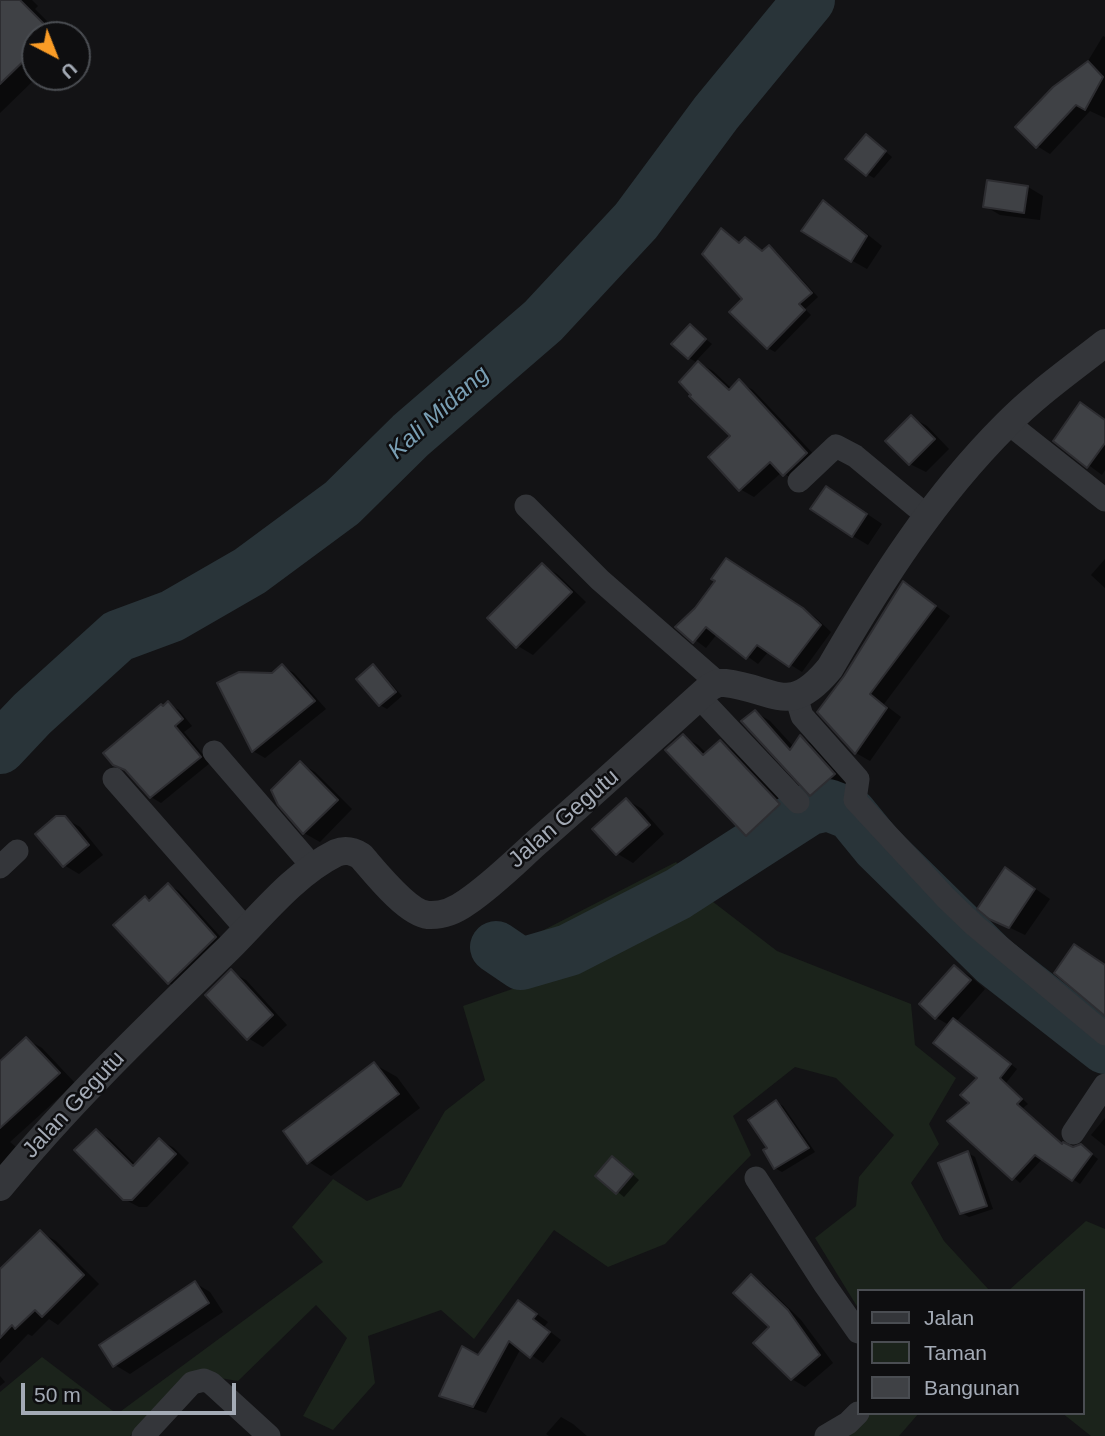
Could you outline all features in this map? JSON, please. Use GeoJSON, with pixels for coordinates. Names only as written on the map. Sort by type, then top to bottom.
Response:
{"type":"FeatureCollection","features":[{"type":"Feature","properties":{"kind":"street"},"geometry":{"type":"LineString","coordinates":[[709,690],[736,684],[785,697],[804,694],[818,683],[926,515],[1007,423],[1105,343]]}},
{"type":"Feature","properties":{"kind":"street"},"geometry":{"type":"LineString","coordinates":[[1007,423],[1105,500]]}},
{"type":"Feature","properties":{"kind":"street"},"geometry":{"type":"LineString","coordinates":[[799,481],[836,446],[855,456],[926,515]]}},
{"type":"Feature","properties":{"kind":"street"},"geometry":{"type":"LineString","coordinates":[[526,506],[709,690],[798,802]]}},
{"type":"Feature","properties":{"kind":"street","name":"Jalan Gegutu"},"geometry":{"type":"LineString","coordinates":[[0,1187],[105,1069],[314,868],[337,853],[344,850],[353,851],[418,912],[425,915],[447,913],[467,903],[632,761],[709,690]]}},
{"type":"Feature","properties":{"kind":"street"},"geometry":{"type":"LineString","coordinates":[[796,696],[802,716],[858,779],[855,800],[915,866],[974,925],[1105,1034]]}},
{"type":"Feature","properties":{"kind":"street"},"geometry":{"type":"LineString","coordinates":[[214,752],[314,868]]}},
{"type":"Feature","properties":{"kind":"street"},"geometry":{"type":"LineString","coordinates":[[114,779],[247,930]]}},
{"type":"Feature","properties":{"kind":"street"},"geometry":{"type":"LineString","coordinates":[[0,867],[17,851]]}},
{"type":"Feature","properties":{"kind":"street"},"geometry":{"type":"LineString","coordinates":[[1073,1133],[1105,1085]]}},
{"type":"Feature","properties":{"kind":"street"},"geometry":{"type":"LineString","coordinates":[[756,1178],[856,1329]]}},
{"type":"Feature","properties":{"kind":"street"},"geometry":{"type":"LineString","coordinates":[[143,1436],[192,1382],[204,1380],[211,1382],[269,1436]]}},
{"type":"Feature","properties":{"kind":"street"},"geometry":{"type":"LineString","coordinates":[[826,1436],[856,1415]]}},
{"type":"Feature","properties":{"kind":"green space"},"geometry":{"type":"Polygon","coordinates":[[[676,862],[708,898],[777,951],[911,1004],[915,1045],[956,1078],[929,1124],[939,1144],[911,1183],[944,1241],[988,1289],[856,1289],[856,1305],[815,1238],[856,1206],[859,1177],[894,1135],[836,1078],[795,1067],[733,1116],[751,1155],[665,1244],[608,1267],[554,1230],[474,1339],[441,1310],[368,1336],[375,1383],[333,1430],[303,1416],[347,1338],[316,1305],[238,1381],[189,1373],[130,1436],[0,1436],[0,1392],[42,1357],[117,1414],[323,1262],[292,1227],[333,1179],[367,1201],[401,1187],[445,1111],[485,1080],[463,1006],[521,986],[538,933],[676,862]]]}},
{"type":"Feature","properties":{"kind":"green space"},"geometry":{"type":"Polygon","coordinates":[[[1086,1221],[1105,1229],[1105,1436],[1091,1436],[1065,1415],[1084,1415],[1084,1289],[1010,1289],[1086,1221]]]}},
{"type":"Feature","properties":{"kind":"green space"},"geometry":{"type":"Polygon","coordinates":[[[868,1415],[917,1415],[899,1436],[842,1436],[868,1415]]]}},
{"type":"Feature","properties":{"kind":"building"},"geometry":{"type":"Polygon","coordinates":[[[0,0],[20,0],[41,21],[21,21],[21,64],[0,84],[0,0]]]}},
{"type":"Feature","properties":{"kind":"building"},"geometry":{"type":"Polygon","coordinates":[[[1088,61],[1103,77],[1085,110],[1076,105],[1036,148],[1015,127],[1053,87],[1088,61]]]}},
{"type":"Feature","properties":{"kind":"building"},"geometry":{"type":"Polygon","coordinates":[[[866,134],[886,151],[866,176],[845,159],[866,134]]]}},
{"type":"Feature","properties":{"kind":"building"},"geometry":{"type":"Polygon","coordinates":[[[987,180],[1028,186],[1024,213],[983,207],[987,180]]]}},
{"type":"Feature","properties":{"kind":"building"},"geometry":{"type":"Polygon","coordinates":[[[823,200],[867,236],[851,262],[801,231],[823,200]]]}},
{"type":"Feature","properties":{"kind":"building"},"geometry":{"type":"Polygon","coordinates":[[[721,228],[739,243],[745,237],[762,251],[769,245],[812,293],[799,304],[805,310],[767,349],[729,312],[742,299],[702,254],[721,228]]]}},
{"type":"Feature","properties":{"kind":"building"},"geometry":{"type":"Polygon","coordinates":[[[690,324],[706,339],[688,359],[671,344],[690,324]]]}},
{"type":"Feature","properties":{"kind":"building"},"geometry":{"type":"Polygon","coordinates":[[[698,361],[729,390],[739,379],[807,453],[783,476],[770,462],[739,491],[708,457],[730,436],[689,396],[691,395],[679,382],[698,361]]]}},
{"type":"Feature","properties":{"kind":"building"},"geometry":{"type":"Polygon","coordinates":[[[1080,402],[1105,420],[1105,443],[1087,468],[1053,441],[1080,402]]]}},
{"type":"Feature","properties":{"kind":"building"},"geometry":{"type":"Polygon","coordinates":[[[911,415],[935,439],[909,465],[885,441],[911,415]]]}},
{"type":"Feature","properties":{"kind":"building"},"geometry":{"type":"Polygon","coordinates":[[[826,486],[867,514],[852,537],[810,509],[826,486]]]}},
{"type":"Feature","properties":{"kind":"building"},"geometry":{"type":"Polygon","coordinates":[[[726,558],[803,608],[821,625],[789,667],[757,645],[746,659],[706,627],[693,643],[675,627],[695,608],[715,581],[711,579],[726,558]]]}},
{"type":"Feature","properties":{"kind":"building"},"geometry":{"type":"Polygon","coordinates":[[[542,563],[572,592],[516,648],[487,618],[542,563]]]}},
{"type":"Feature","properties":{"kind":"building"},"geometry":{"type":"Polygon","coordinates":[[[903,581],[936,606],[870,694],[887,708],[855,754],[817,712],[844,676],[903,581]]]}},
{"type":"Feature","properties":{"kind":"building"},"geometry":{"type":"Polygon","coordinates":[[[282,664],[315,701],[252,752],[217,683],[239,672],[272,673],[282,664]]]}},
{"type":"Feature","properties":{"kind":"building"},"geometry":{"type":"Polygon","coordinates":[[[373,664],[396,692],[379,706],[356,679],[373,664]]]}},
{"type":"Feature","properties":{"kind":"building"},"geometry":{"type":"Polygon","coordinates":[[[168,701],[183,719],[175,726],[201,757],[150,798],[125,770],[113,765],[103,753],[168,701]]]}},
{"type":"Feature","properties":{"kind":"building"},"geometry":{"type":"Polygon","coordinates":[[[755,710],[790,750],[800,735],[835,774],[810,796],[741,721],[755,710]]]}},
{"type":"Feature","properties":{"kind":"building"},"geometry":{"type":"Polygon","coordinates":[[[683,734],[703,755],[720,740],[780,804],[746,836],[665,750],[683,734]]]}},
{"type":"Feature","properties":{"kind":"building"},"geometry":{"type":"Polygon","coordinates":[[[300,761],[338,800],[303,834],[278,805],[271,790],[300,761]]]}},
{"type":"Feature","properties":{"kind":"building"},"geometry":{"type":"Polygon","coordinates":[[[626,798],[650,825],[616,855],[592,829],[626,798]]]}},
{"type":"Feature","properties":{"kind":"building"},"geometry":{"type":"Polygon","coordinates":[[[56,816],[65,816],[89,845],[63,867],[35,834],[56,816]]]}},
{"type":"Feature","properties":{"kind":"building"},"geometry":{"type":"Polygon","coordinates":[[[1005,867],[1035,889],[1009,928],[989,919],[977,909],[1005,867]]]}},
{"type":"Feature","properties":{"kind":"building"},"geometry":{"type":"Polygon","coordinates":[[[168,883],[216,937],[168,984],[113,925],[145,896],[149,901],[168,883]]]}},
{"type":"Feature","properties":{"kind":"building"},"geometry":{"type":"Polygon","coordinates":[[[1074,944],[1105,965],[1105,1016],[1054,973],[1074,944]]]}},
{"type":"Feature","properties":{"kind":"building"},"geometry":{"type":"Polygon","coordinates":[[[954,965],[971,980],[935,1019],[919,1004],[954,965]]]}},
{"type":"Feature","properties":{"kind":"building"},"geometry":{"type":"Polygon","coordinates":[[[231,969],[273,1015],[247,1040],[205,995],[231,969]]]}},
{"type":"Feature","properties":{"kind":"building"},"geometry":{"type":"Polygon","coordinates":[[[953,1018],[1011,1064],[1000,1078],[1022,1099],[1017,1104],[1062,1144],[1063,1142],[1073,1147],[1081,1144],[1092,1154],[1072,1181],[1035,1155],[1012,1180],[947,1121],[969,1103],[960,1095],[977,1078],[933,1043],[953,1018]]]}},
{"type":"Feature","properties":{"kind":"building"},"geometry":{"type":"Polygon","coordinates":[[[26,1037],[60,1073],[0,1128],[0,1061],[26,1037]]]}},
{"type":"Feature","properties":{"kind":"building"},"geometry":{"type":"Polygon","coordinates":[[[374,1062],[399,1094],[307,1164],[283,1131],[374,1062]]]}},
{"type":"Feature","properties":{"kind":"building"},"geometry":{"type":"Polygon","coordinates":[[[776,1100],[809,1148],[774,1169],[763,1150],[767,1148],[748,1120],[776,1100]]]}},
{"type":"Feature","properties":{"kind":"building"},"geometry":{"type":"Polygon","coordinates":[[[96,1129],[133,1166],[159,1138],[176,1154],[132,1200],[123,1200],[74,1150],[96,1129]]]}},
{"type":"Feature","properties":{"kind":"building"},"geometry":{"type":"Polygon","coordinates":[[[968,1151],[987,1206],[960,1214],[938,1163],[968,1151]]]}},
{"type":"Feature","properties":{"kind":"building"},"geometry":{"type":"Polygon","coordinates":[[[612,1156],[633,1174],[616,1194],[595,1176],[612,1156]]]}},
{"type":"Feature","properties":{"kind":"building"},"geometry":{"type":"Polygon","coordinates":[[[40,1230],[84,1275],[42,1317],[35,1310],[15,1329],[12,1325],[0,1338],[0,1269],[40,1230]]]}},
{"type":"Feature","properties":{"kind":"building"},"geometry":{"type":"Polygon","coordinates":[[[751,1274],[788,1310],[820,1355],[791,1380],[753,1343],[769,1327],[733,1293],[751,1274]]]}},
{"type":"Feature","properties":{"kind":"building"},"geometry":{"type":"Polygon","coordinates":[[[195,1281],[209,1303],[113,1367],[99,1345],[195,1281]]]}},
{"type":"Feature","properties":{"kind":"building"},"geometry":{"type":"Polygon","coordinates":[[[518,1300],[537,1314],[533,1319],[550,1332],[530,1358],[509,1341],[473,1407],[439,1396],[462,1346],[478,1355],[518,1300]]]}},
{"type":"Feature","properties":{"kind":"waterway","name":"Kali Midang"},"geometry":{"type":"LineString","coordinates":[[0,748],[32,714],[118,636],[172,616],[250,571],[342,503],[411,435],[543,321],[636,221],[716,113],[809,0]]}},
{"type":"Feature","properties":{"kind":"waterway"},"geometry":{"type":"LineString","coordinates":[[496,947],[521,964],[569,950],[678,894],[810,809],[828,805],[851,814],[878,847],[994,961],[1105,1048]]}}]}
